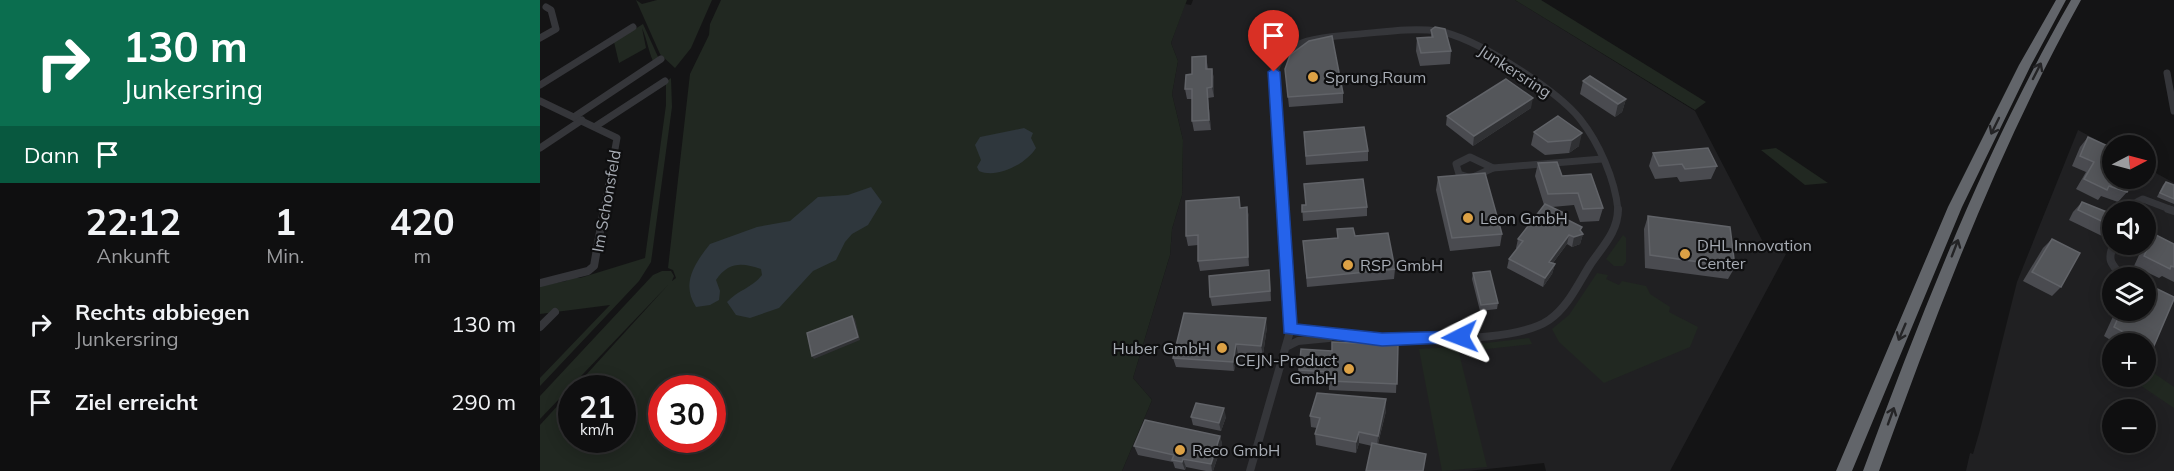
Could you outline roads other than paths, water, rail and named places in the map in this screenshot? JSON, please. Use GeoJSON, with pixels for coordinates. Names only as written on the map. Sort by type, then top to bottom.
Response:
{"type":"FeatureCollection","features":[{"type":"Feature","properties":{"kind":"highway"},"geometry":{"type":"LineString","coordinates":[[1844,471],[1956,207],[2025,65],[2061,0]]}},
{"type":"Feature","properties":{"kind":"highway"},"geometry":{"type":"LineString","coordinates":[[1871,471],[1969,212],[2038,69],[2076,0]]}},
{"type":"Feature","properties":{"kind":"highway"},"geometry":{"type":"LineString","coordinates":[[1837,471],[1855,442]]}},
{"type":"Feature","properties":{"kind":"street"},"geometry":{"type":"LineString","coordinates":[[540,38],[549,36],[556,29],[551,10],[546,7]]}},
{"type":"Feature","properties":{"kind":"street"},"geometry":{"type":"LineString","coordinates":[[540,85],[633,27]]}},
{"type":"Feature","properties":{"kind":"street","name":"Junkersring"},"geometry":{"type":"LineString","coordinates":[[1250,471],[1290,329],[1288,272],[1273,79],[1278,60],[1298,44],[1332,36],[1418,31],[1449,33],[1469,41],[1569,107],[1580,118],[1602,159],[1618,206],[1616,225],[1563,305],[1544,323],[1521,331],[1476,337],[1404,340],[1339,337],[1290,329]]}},
{"type":"Feature","properties":{"kind":"street"},"geometry":{"type":"LineString","coordinates":[[540,148],[661,59]]}},
{"type":"Feature","properties":{"kind":"street"},"geometry":{"type":"LineString","coordinates":[[2167,74],[2174,111]]}},
{"type":"Feature","properties":{"kind":"street","name":"Im Schonsfeld"},"geometry":{"type":"LineString","coordinates":[[596,126],[665,81]]}},
{"type":"Feature","properties":{"kind":"street","name":"Im Schonsfeld"},"geometry":{"type":"LineString","coordinates":[[540,101],[613,134],[616,138],[594,266],[584,272],[540,283]]}},
{"type":"Feature","properties":{"kind":"street"},"geometry":{"type":"LineString","coordinates":[[1493,168],[1490,172],[1471,178],[1459,174],[1455,164],[1461,158],[1473,157],[1493,168],[1602,159]]}},
{"type":"Feature","properties":{"kind":"street"},"geometry":{"type":"LineString","coordinates":[[2156,204],[2174,211]]}},
{"type":"Feature","properties":{"kind":"street"},"geometry":{"type":"LineString","coordinates":[[540,327],[555,312]]}},
{"type":"Feature","properties":{"kind":"street","name":"Junkersring"},"geometry":{"type":"LineString","coordinates":[[1286,346],[1298,341],[1339,337]]}},
{"type":"Feature","properties":{"kind":"place","name":"Sprung.Raum"},"geometry":{"type":"Point","coordinates":[1313,77]}},
{"type":"Feature","properties":{"kind":"place","name":"Leon GmbH"},"geometry":{"type":"Point","coordinates":[1468,218]}},
{"type":"Feature","properties":{"kind":"place","name":"DHL Innovation Center"},"geometry":{"type":"Point","coordinates":[1685,254]}},
{"type":"Feature","properties":{"kind":"place","name":"RSP GmbH"},"geometry":{"type":"Point","coordinates":[1348,265]}},
{"type":"Feature","properties":{"kind":"place","name":"Huber GmbH"},"geometry":{"type":"Point","coordinates":[1222,348]}},
{"type":"Feature","properties":{"kind":"place","name":"CEJN-Product GmbH"},"geometry":{"type":"Point","coordinates":[1349,369]}},
{"type":"Feature","properties":{"kind":"place","name":"Reco GmbH"},"geometry":{"type":"Point","coordinates":[1180,450]}}]}
